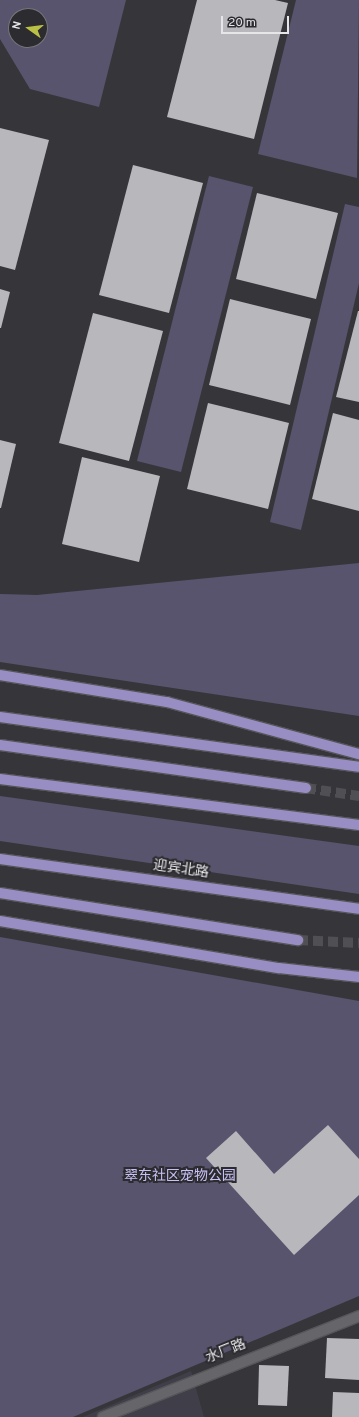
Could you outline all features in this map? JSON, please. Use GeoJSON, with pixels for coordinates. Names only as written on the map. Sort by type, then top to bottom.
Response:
{"type":"FeatureCollection","features":[{"type":"Feature","properties":{"kind":"main road"},"geometry":{"type":"LineString","coordinates":[[0,675],[167,702],[359,754]]}},
{"type":"Feature","properties":{"kind":"main road"},"geometry":{"type":"LineString","coordinates":[[0,717],[359,768]]}},
{"type":"Feature","properties":{"kind":"main road"},"geometry":{"type":"LineString","coordinates":[[0,745],[306,788]]}},
{"type":"Feature","properties":{"kind":"main road"},"geometry":{"type":"LineString","coordinates":[[0,779],[359,825]]}},
{"type":"Feature","properties":{"kind":"main road","name":"迎宾北路"},"geometry":{"type":"LineString","coordinates":[[0,859],[359,909]]}},
{"type":"Feature","properties":{"kind":"main road"},"geometry":{"type":"LineString","coordinates":[[238,892],[359,916]]}},
{"type":"Feature","properties":{"kind":"main road"},"geometry":{"type":"LineString","coordinates":[[0,893],[298,940]]}},
{"type":"Feature","properties":{"kind":"main road"},"geometry":{"type":"LineString","coordinates":[[0,921],[279,968],[359,977]]}},
{"type":"Feature","properties":{"kind":"lane","name":"水厂路"},"geometry":{"type":"LineString","coordinates":[[103,1417],[359,1316]]}},
{"type":"Feature","properties":{"kind":"shaded area"},"geometry":{"type":"Polygon","coordinates":[[[191,1371],[204,1417],[83,1417],[191,1371]]]}},
{"type":"Feature","properties":{"kind":"green space"},"geometry":{"type":"Polygon","coordinates":[[[0,0],[126,0],[99,107],[30,89],[0,39],[0,0]]]}},
{"type":"Feature","properties":{"kind":"green space"},"geometry":{"type":"Polygon","coordinates":[[[296,0],[359,0],[357,178],[258,154],[296,0]]]}},
{"type":"Feature","properties":{"kind":"green space"},"geometry":{"type":"Polygon","coordinates":[[[209,176],[253,187],[181,472],[137,461],[209,176]]]}},
{"type":"Feature","properties":{"kind":"green space"},"geometry":{"type":"Polygon","coordinates":[[[345,204],[359,207],[359,283],[301,530],[270,522],[345,204]]]}},
{"type":"Feature","properties":{"kind":"green space"},"geometry":{"type":"Polygon","coordinates":[[[359,563],[359,716],[0,662],[0,594],[37,595],[359,563]]]}},
{"type":"Feature","properties":{"kind":"green space"},"geometry":{"type":"Polygon","coordinates":[[[0,796],[359,846],[359,894],[0,841],[0,796]]]}},
{"type":"Feature","properties":{"kind":"green space","name":"翠东社区宠物公园"},"geometry":{"type":"Polygon","coordinates":[[[0,937],[359,1001],[359,1296],[73,1417],[0,1417],[0,937]]]}},
{"type":"Feature","properties":{"kind":"building"},"geometry":{"type":"Polygon","coordinates":[[[197,0],[275,0],[288,3],[254,139],[167,117],[197,0]]]}},
{"type":"Feature","properties":{"kind":"building"},"geometry":{"type":"Polygon","coordinates":[[[0,128],[49,140],[15,270],[0,266],[0,128]]]}},
{"type":"Feature","properties":{"kind":"building"},"geometry":{"type":"Polygon","coordinates":[[[133,165],[203,183],[169,313],[99,295],[133,165]]]}},
{"type":"Feature","properties":{"kind":"building"},"geometry":{"type":"Polygon","coordinates":[[[257,193],[338,213],[316,299],[236,279],[257,193]]]}},
{"type":"Feature","properties":{"kind":"building"},"geometry":{"type":"Polygon","coordinates":[[[0,289],[10,292],[1,328],[0,328],[0,289]]]}},
{"type":"Feature","properties":{"kind":"building"},"geometry":{"type":"Polygon","coordinates":[[[230,299],[311,319],[290,405],[209,385],[230,299]]]}},
{"type":"Feature","properties":{"kind":"building"},"geometry":{"type":"Polygon","coordinates":[[[359,311],[359,402],[336,397],[359,311]]]}},
{"type":"Feature","properties":{"kind":"building"},"geometry":{"type":"Polygon","coordinates":[[[93,313],[163,331],[129,461],[59,443],[93,313]]]}},
{"type":"Feature","properties":{"kind":"building"},"geometry":{"type":"Polygon","coordinates":[[[208,403],[289,423],[268,509],[187,489],[208,403]]]}},
{"type":"Feature","properties":{"kind":"building"},"geometry":{"type":"Polygon","coordinates":[[[333,413],[359,420],[359,511],[312,499],[333,413]]]}},
{"type":"Feature","properties":{"kind":"building"},"geometry":{"type":"Polygon","coordinates":[[[0,440],[16,444],[1,508],[0,508],[0,440]]]}},
{"type":"Feature","properties":{"kind":"building"},"geometry":{"type":"Polygon","coordinates":[[[82,457],[160,476],[139,562],[62,544],[82,457]]]}},
{"type":"Feature","properties":{"kind":"building"},"geometry":{"type":"Polygon","coordinates":[[[328,1125],[359,1159],[359,1195],[294,1255],[206,1158],[236,1131],[274,1174],[328,1125]]]}},
{"type":"Feature","properties":{"kind":"building"},"geometry":{"type":"Polygon","coordinates":[[[327,1338],[359,1339],[359,1380],[325,1378],[327,1338]]]}},
{"type":"Feature","properties":{"kind":"building"},"geometry":{"type":"Polygon","coordinates":[[[259,1365],[289,1366],[287,1406],[258,1405],[259,1365]]]}},
{"type":"Feature","properties":{"kind":"building"},"geometry":{"type":"Polygon","coordinates":[[[333,1392],[359,1393],[359,1417],[332,1417],[333,1392]]]}},
{"type":"Feature","properties":{"kind":"tunnel"},"geometry":{"type":"LineString","coordinates":[[306,788],[359,796]]}},
{"type":"Feature","properties":{"kind":"tunnel"},"geometry":{"type":"LineString","coordinates":[[298,940],[359,943]]}}]}
